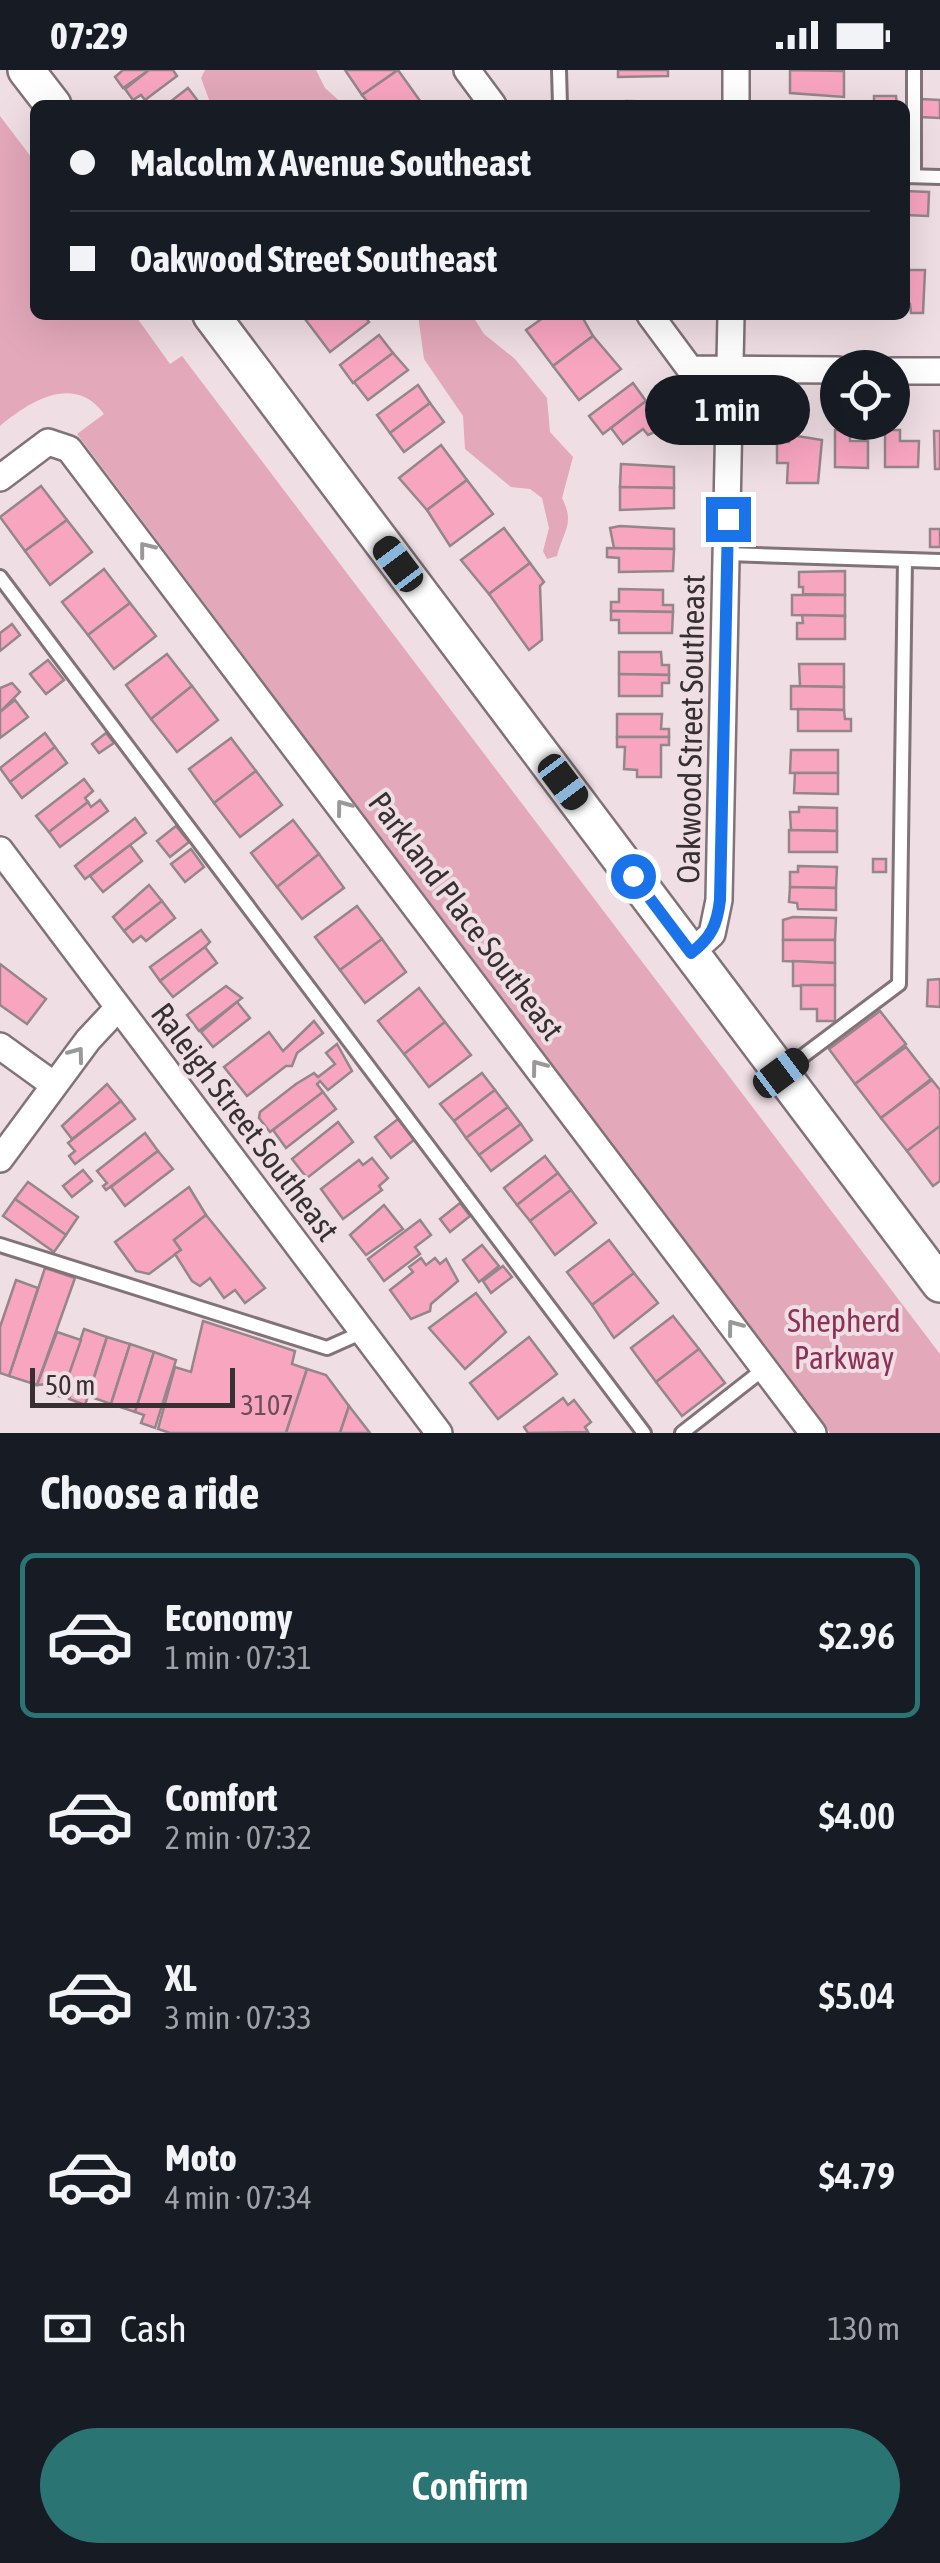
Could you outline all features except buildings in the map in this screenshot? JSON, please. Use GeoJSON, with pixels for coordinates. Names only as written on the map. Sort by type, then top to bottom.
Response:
{"type":"FeatureCollection","features":[{"type":"Feature","properties":{"kind":"main road"},"geometry":{"type":"LineString","coordinates":[[26,70],[49,100]]}},
{"type":"Feature","properties":{"kind":"main road"},"geometry":{"type":"LineString","coordinates":[[215,320],[940,1284]]}},
{"type":"Feature","properties":{"kind":"street"},"geometry":{"type":"LineString","coordinates":[[467,70],[488,100]]}},
{"type":"Feature","properties":{"kind":"street"},"geometry":{"type":"LineString","coordinates":[[736,70],[736,100]]}},
{"type":"Feature","properties":{"kind":"street"},"geometry":{"type":"LineString","coordinates":[[654,320],[690,369],[820,370]]}},
{"type":"Feature","properties":{"kind":"street","name":"Oakwood Street Southeast"},"geometry":{"type":"LineString","coordinates":[[691,953],[712,934],[719,910],[731,320]]}},
{"type":"Feature","properties":{"kind":"street"},"geometry":{"type":"LineString","coordinates":[[910,371],[940,371]]}},
{"type":"Feature","properties":{"kind":"street","name":"Parkland Place Southeast"},"geometry":{"type":"LineString","coordinates":[[0,478],[48,442],[69,449],[234,662],[813,1433]]}},
{"type":"Feature","properties":{"kind":"street","name":"Raleigh Street Southeast"},"geometry":{"type":"LineString","coordinates":[[0,850],[438,1433]]}},
{"type":"Feature","properties":{"kind":"street"},"geometry":{"type":"LineString","coordinates":[[0,1158],[117,1009]]}},
{"type":"Feature","properties":{"kind":"street"},"geometry":{"type":"LineString","coordinates":[[0,1046],[54,1085]]}},
{"type":"Feature","properties":{"kind":"lane"},"geometry":{"type":"LineString","coordinates":[[560,70],[560,100]]}},
{"type":"Feature","properties":{"kind":"lane"},"geometry":{"type":"LineString","coordinates":[[914,70],[910,176],[940,177]]}},
{"type":"Feature","properties":{"kind":"lane"},"geometry":{"type":"LineString","coordinates":[[728,554],[940,561]]}},
{"type":"Feature","properties":{"kind":"lane"},"geometry":{"type":"LineString","coordinates":[[781,1073],[900,984],[904,560]]}},
{"type":"Feature","properties":{"kind":"lane"},"geometry":{"type":"LineString","coordinates":[[0,578],[644,1433]]}},
{"type":"Feature","properties":{"kind":"lane"},"geometry":{"type":"LineString","coordinates":[[0,1246],[327,1348],[364,1332]]}},
{"type":"Feature","properties":{"kind":"lane"},"geometry":{"type":"LineString","coordinates":[[682,1433],[765,1368]]}},
{"type":"Feature","properties":{"kind":"green space"},"geometry":{"type":"Polygon","coordinates":[[[205,70],[316,70],[325,88],[338,100],[209,100],[201,78],[205,70]]]}},
{"type":"Feature","properties":{"kind":"green space","name":"Shepherd Parkway"},"geometry":{"type":"Polygon","coordinates":[[[0,116],[30,155],[30,320],[139,320],[170,364],[182,356],[940,1354],[940,1433],[830,1433],[77,434],[104,414],[80,395],[67,393],[39,400],[0,426],[0,116]]]}},
{"type":"Feature","properties":{"kind":"green space"},"geometry":{"type":"Polygon","coordinates":[[[419,320],[475,320],[547,398],[550,432],[573,457],[562,498],[568,521],[557,556],[547,559],[543,551],[549,528],[542,498],[530,489],[511,487],[465,449],[463,416],[424,359],[419,320]]]}},
{"type":"Feature","properties":{"kind":"route"},"geometry":{"type":"LineString","coordinates":[[633,876],[691,953],[712,934],[720,900],[728,519]]}}]}
